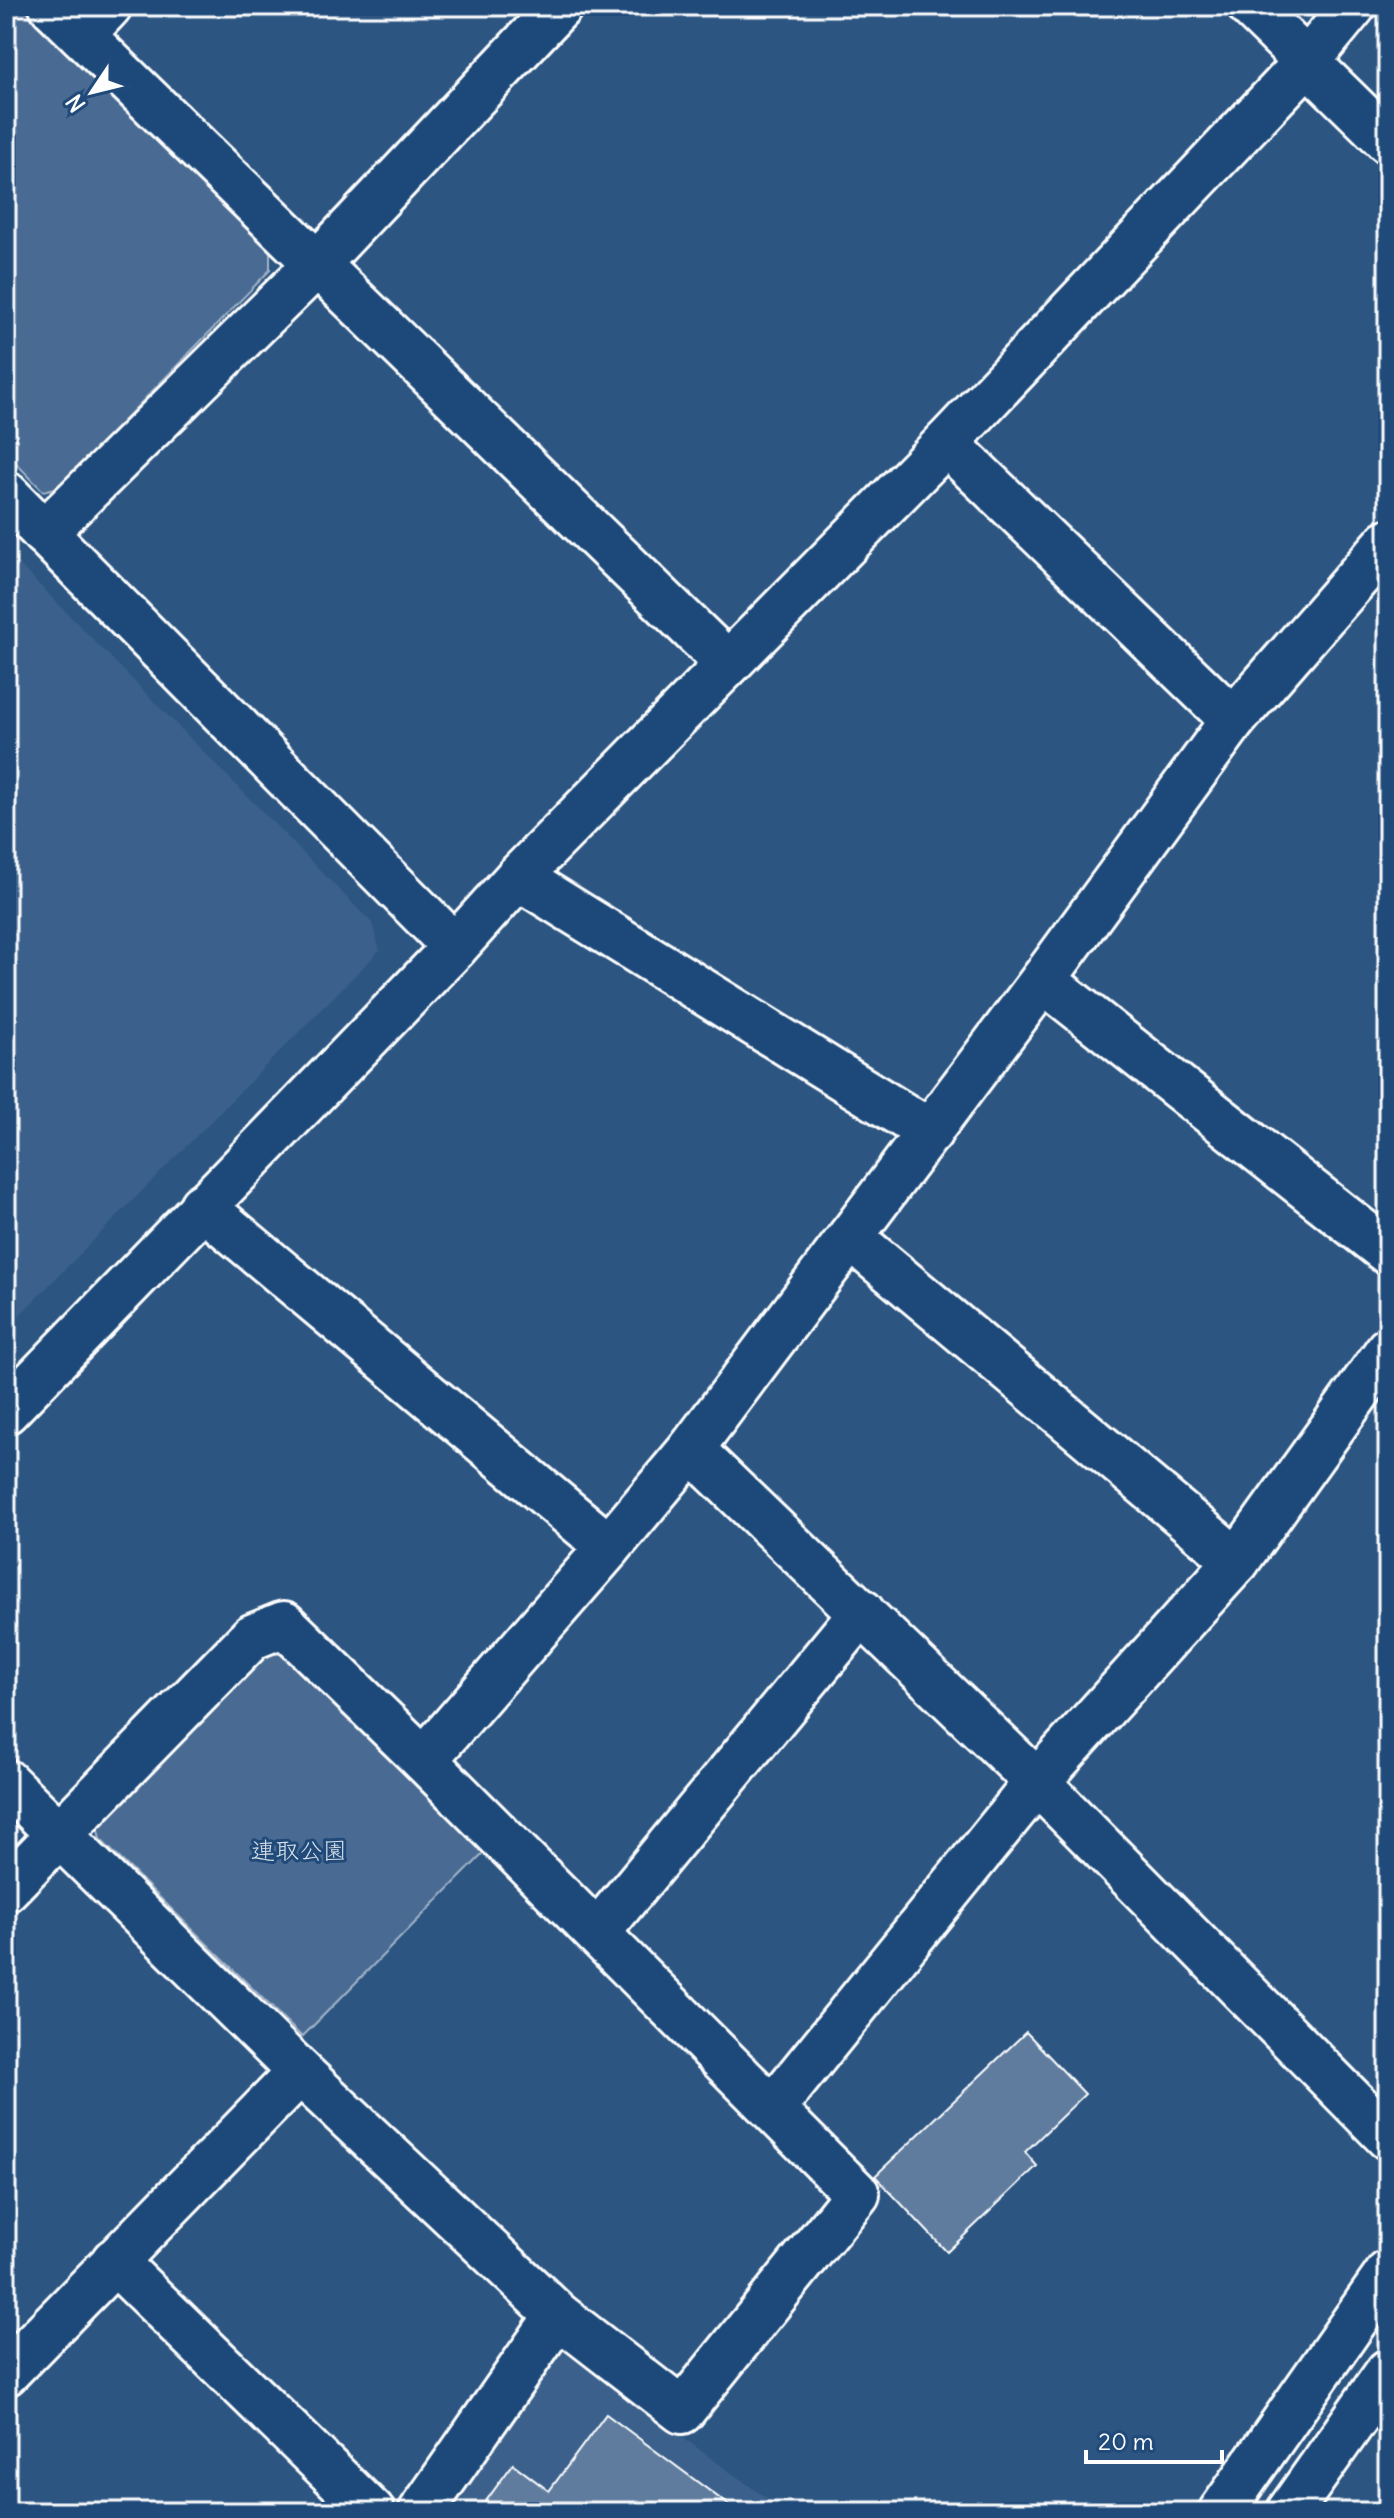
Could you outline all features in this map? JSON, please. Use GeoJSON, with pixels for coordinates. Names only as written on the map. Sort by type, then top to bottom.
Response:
{"type":"FeatureCollection","features":[{"type":"Feature","properties":{"kind":"street"},"geometry":{"type":"LineString","coordinates":[[44,533],[316,265],[560,6]]}},
{"type":"Feature","properties":{"kind":"street"},"geometry":{"type":"LineString","coordinates":[[1250,6],[1388,141]]}},
{"type":"Feature","properties":{"kind":"street"},"geometry":{"type":"LineString","coordinates":[[6,1411],[455,947],[518,877],[946,443],[1307,62],[1353,6]]}},
{"type":"Feature","properties":{"kind":"street"},"geometry":{"type":"LineString","coordinates":[[81,16],[316,265],[728,664]]}},
{"type":"Feature","properties":{"kind":"street"},"geometry":{"type":"LineString","coordinates":[[946,443],[1233,720]]}},
{"type":"Feature","properties":{"kind":"street"},"geometry":{"type":"LineString","coordinates":[[6,494],[455,947]]}},
{"type":"Feature","properties":{"kind":"street"},"geometry":{"type":"LineString","coordinates":[[424,1760],[691,1449],[930,1132],[1233,720],[1388,542]]}},
{"type":"Feature","properties":{"kind":"street"},"geometry":{"type":"LineString","coordinates":[[518,877],[930,1132]]}},
{"type":"Feature","properties":{"kind":"street"},"geometry":{"type":"LineString","coordinates":[[1043,980],[1388,1252]]}},
{"type":"Feature","properties":{"kind":"street"},"geometry":{"type":"LineString","coordinates":[[202,1206],[609,1547]]}},
{"type":"Feature","properties":{"kind":"street"},"geometry":{"type":"LineString","coordinates":[[850,1237],[1237,1561]]}},
{"type":"Feature","properties":{"kind":"street"},"geometry":{"type":"LineString","coordinates":[[773,2108],[1037,1782],[1237,1561],[1388,1350]]}},
{"type":"Feature","properties":{"kind":"street"},"geometry":{"type":"LineString","coordinates":[[691,1449],[1037,1782],[1388,2137]]}},
{"type":"Feature","properties":{"kind":"street"},"geometry":{"type":"LineString","coordinates":[[597,1933],[862,1612]]}},
{"type":"Feature","properties":{"kind":"street"},"geometry":{"type":"LineString","coordinates":[[6,1782],[59,1833],[300,2072],[558,2315],[682,2411],[857,2194],[284,1624],[252,1637],[59,1833],[6,1889]]}},
{"type":"Feature","properties":{"kind":"street"},"geometry":{"type":"LineString","coordinates":[[6,2373],[300,2072]]}},
{"type":"Feature","properties":{"kind":"street"},"geometry":{"type":"LineString","coordinates":[[114,2261],[372,2512]]}},
{"type":"Feature","properties":{"kind":"street"},"geometry":{"type":"LineString","coordinates":[[1221,2512],[1388,2273]]}},
{"type":"Feature","properties":{"kind":"street"},"geometry":{"type":"LineString","coordinates":[[421,2512],[558,2315]]}},
{"type":"Feature","properties":{"kind":"street"},"geometry":{"type":"LineString","coordinates":[[1289,2512],[1388,2372]]}},
{"type":"Feature","properties":{"kind":"shaded area"},"geometry":{"type":"Polygon","coordinates":[[[6,551],[372,923],[380,950],[6,1329],[6,551]]]}},
{"type":"Feature","properties":{"kind":"shaded area"},"geometry":{"type":"Polygon","coordinates":[[[557,2347],[786,2512],[451,2512],[557,2347]]]}},
{"type":"Feature","properties":{"kind":"green space"},"geometry":{"type":"Polygon","coordinates":[[[6,6],[22,6],[270,249],[270,270],[59,487],[43,491],[6,453],[6,6]]]}},
{"type":"Feature","properties":{"kind":"green space","name":"連取公園"},"geometry":{"type":"Polygon","coordinates":[[[257,1654],[285,1654],[485,1852],[302,2037],[100,1839],[96,1821],[257,1654]]]}},
{"type":"Feature","properties":{"kind":"building"},"geometry":{"type":"Polygon","coordinates":[[[1026,2032],[1085,2094],[1025,2152],[1037,2166],[947,2252],[875,2176],[1026,2032]]]}},
{"type":"Feature","properties":{"kind":"building"},"geometry":{"type":"Polygon","coordinates":[[[606,2414],[738,2512],[478,2512],[513,2464],[549,2491],[606,2414]]]}}]}
